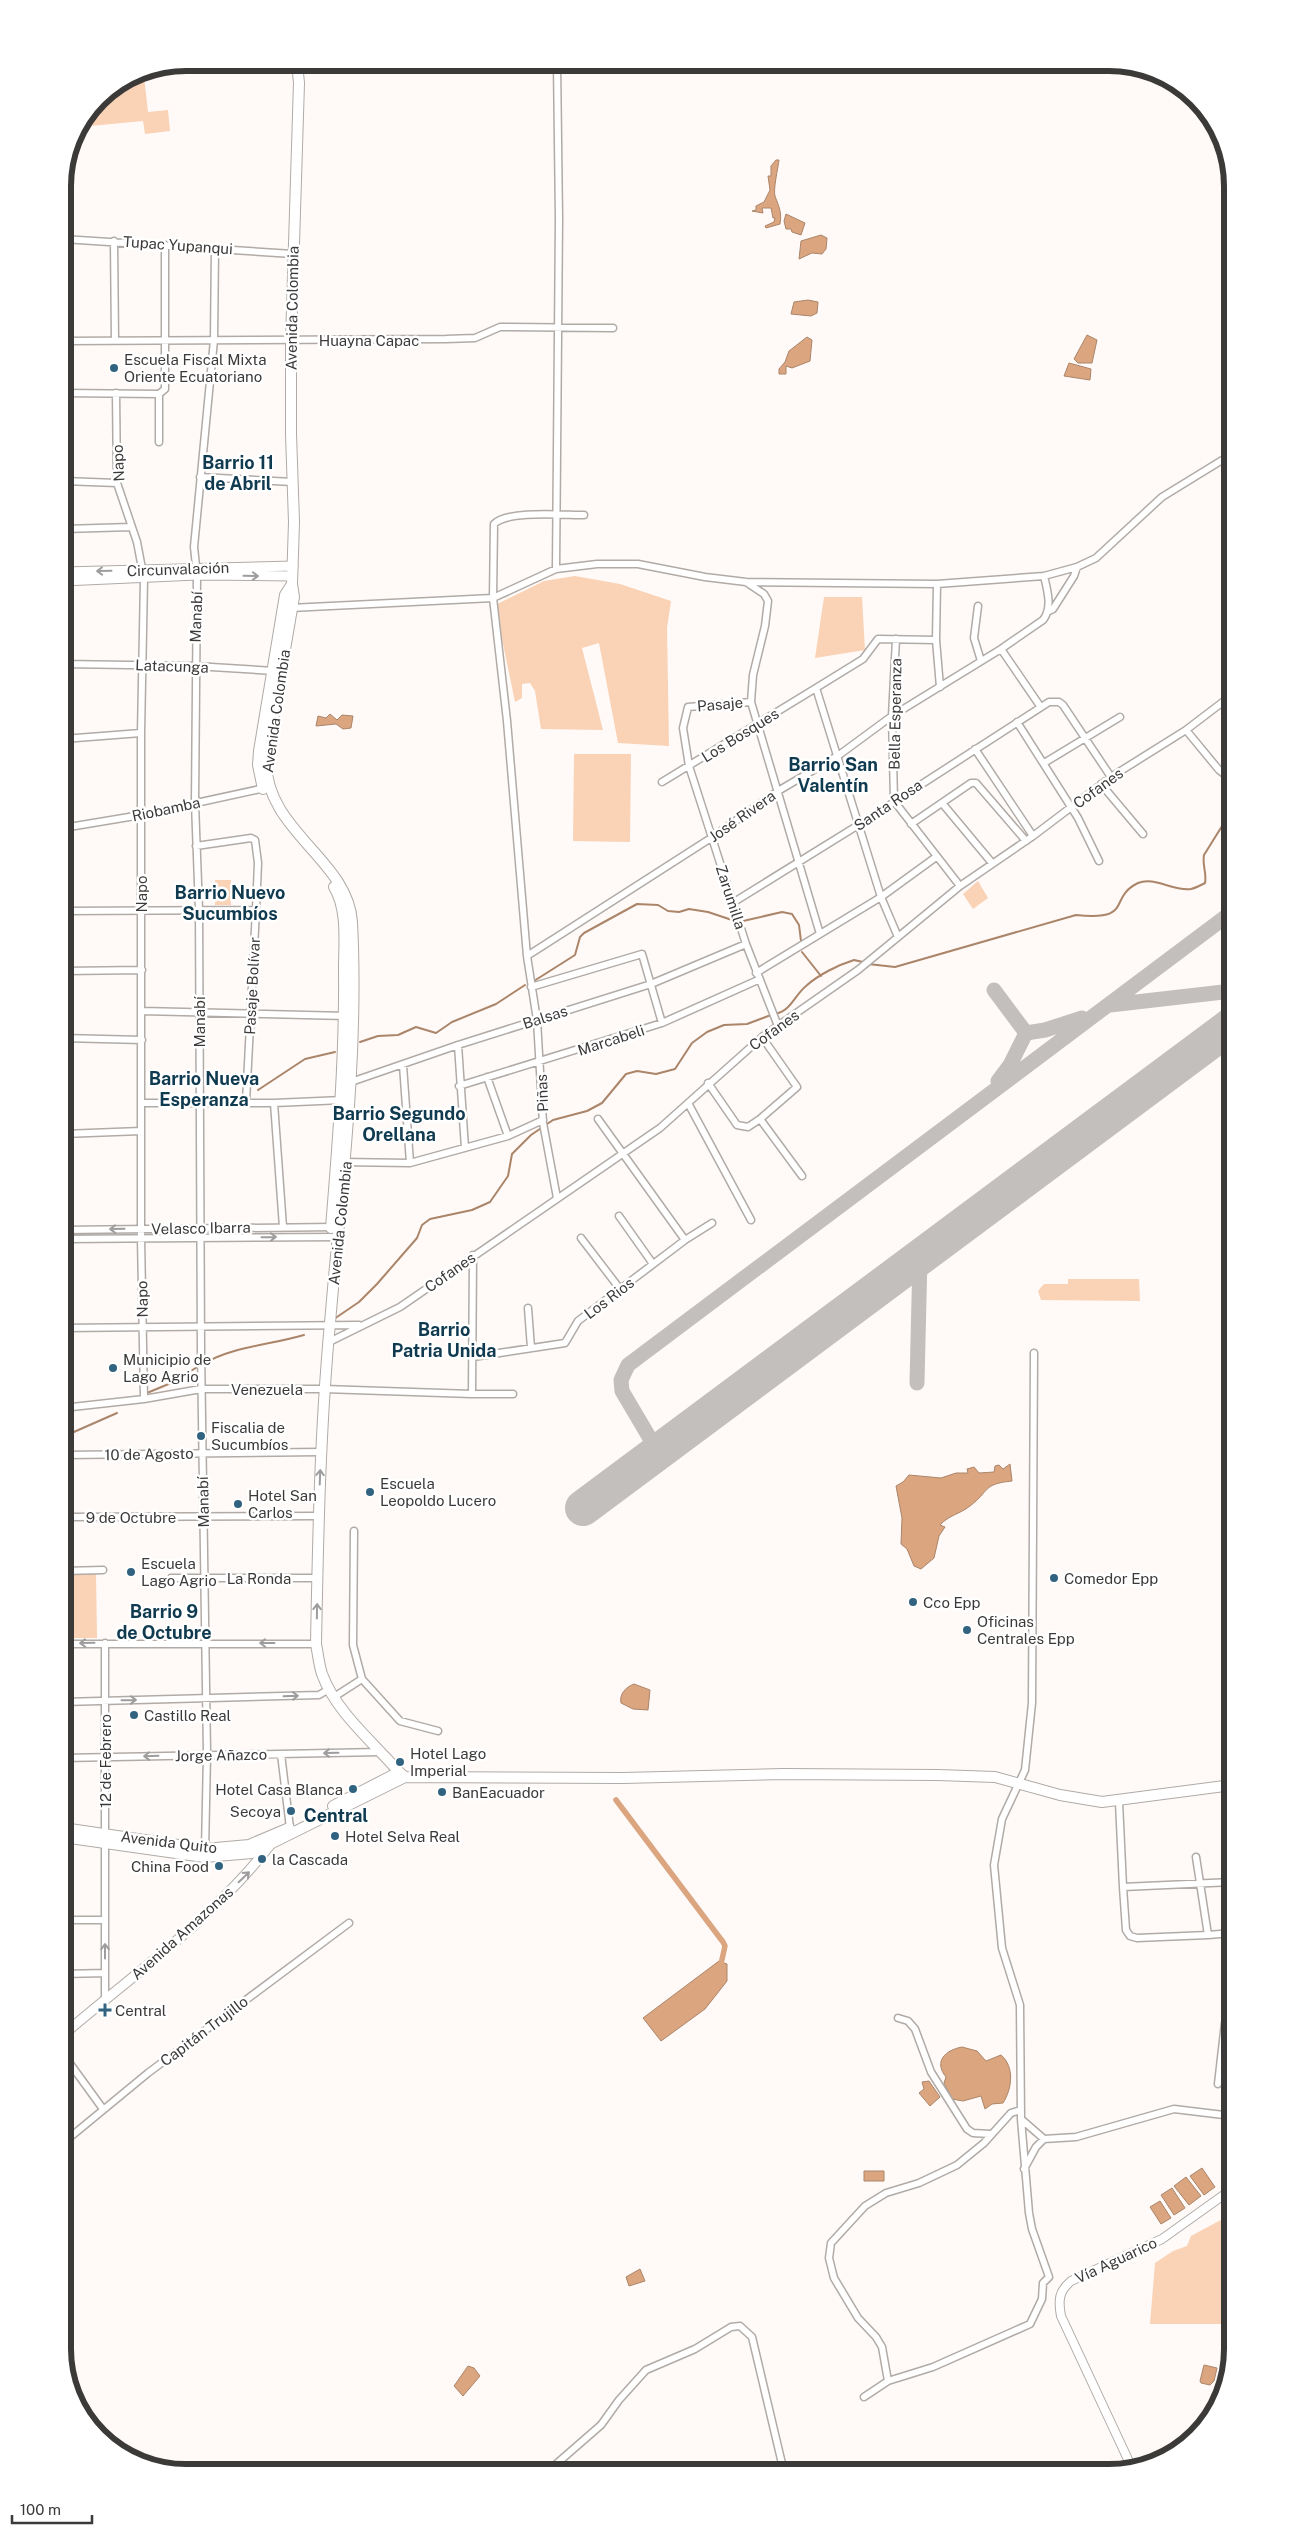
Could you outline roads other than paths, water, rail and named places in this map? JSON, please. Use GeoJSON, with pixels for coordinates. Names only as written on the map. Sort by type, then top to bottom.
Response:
{"type":"FeatureCollection","features":[{"type":"Feature","properties":{"kind":"main road","name":"Avenida Colombia"},"geometry":{"type":"LineString","coordinates":[[298,71],[291,340],[292,575],[294,596],[288,608],[278,672],[266,760],[266,788],[281,812],[337,880],[349,906],[352,920],[346,1100],[324,1389],[316,1644],[322,1673],[331,1693],[380,1752],[402,1775]]}},
{"type":"Feature","properties":{"kind":"main road","name":"Circunvalación"},"geometry":{"type":"LineString","coordinates":[[71,576],[196,572],[292,575]]}},
{"type":"Feature","properties":{"kind":"main road"},"geometry":{"type":"LineString","coordinates":[[402,1775],[623,1778],[894,1774],[995,1777],[1089,1801],[1119,1802],[1224,1786]]}},
{"type":"Feature","properties":{"kind":"main road","name":"Avenida Quito"},"geometry":{"type":"LineString","coordinates":[[205,1853],[249,1845],[290,1828],[402,1775]]}},
{"type":"Feature","properties":{"kind":"main road","name":"Avenida Quito"},"geometry":{"type":"LineString","coordinates":[[71,1830],[105,1838],[205,1853],[252,1853],[402,1775]]}},
{"type":"Feature","properties":{"kind":"main road","name":"Avenida Quito"},"geometry":{"type":"LineString","coordinates":[[71,1837],[105,1838]]}},
{"type":"Feature","properties":{"kind":"main road","name":"Avenida Amazonas"},"geometry":{"type":"LineString","coordinates":[[71,2028],[166,1952],[250,1871],[271,1844]]}},
{"type":"Feature","properties":{"kind":"street"},"geometry":{"type":"LineString","coordinates":[[556,569],[556,326],[559,219],[557,71]]}},
{"type":"Feature","properties":{"kind":"street","name":"Tupac Yupanqui"},"geometry":{"type":"LineString","coordinates":[[71,239],[293,254]]}},
{"type":"Feature","properties":{"kind":"street"},"geometry":{"type":"LineString","coordinates":[[114,241],[115,340]]}},
{"type":"Feature","properties":{"kind":"street"},"geometry":{"type":"LineString","coordinates":[[71,393],[162,393],[165,385],[165,245]]}},
{"type":"Feature","properties":{"kind":"street","name":"Manabí"},"geometry":{"type":"LineString","coordinates":[[205,1853],[207,1754],[201,1389],[199,910],[195,803],[194,666],[196,572],[194,546],[214,340],[215,248]]}},
{"type":"Feature","properties":{"kind":"street","name":"Huayna Capac"},"geometry":{"type":"LineString","coordinates":[[71,341],[475,338],[500,327],[613,328]]}},
{"type":"Feature","properties":{"kind":"street","name":"Napo"},"geometry":{"type":"LineString","coordinates":[[116,393],[117,483],[124,498],[137,542],[142,574],[141,1238],[144,1399]]}},
{"type":"Feature","properties":{"kind":"street"},"geometry":{"type":"LineString","coordinates":[[158,442],[159,394]]}},
{"type":"Feature","properties":{"kind":"street"},"geometry":{"type":"LineString","coordinates":[[288,608],[493,598],[506,594],[556,569],[597,564],[638,564],[705,577],[746,582],[937,584],[1044,576],[1077,567],[1096,558],[1162,497],[1224,459]]}},
{"type":"Feature","properties":{"kind":"street"},"geometry":{"type":"LineString","coordinates":[[200,477],[293,482]]}},
{"type":"Feature","properties":{"kind":"street"},"geometry":{"type":"LineString","coordinates":[[71,481],[117,483]]}},
{"type":"Feature","properties":{"kind":"street"},"geometry":{"type":"LineString","coordinates":[[557,515],[584,515]]}},
{"type":"Feature","properties":{"kind":"street","name":"Piñas"},"geometry":{"type":"LineString","coordinates":[[557,515],[511,516],[499,519],[494,524],[493,598],[507,721],[527,956],[537,1020],[541,1062],[542,1120],[557,1198]]}},
{"type":"Feature","properties":{"kind":"street"},"geometry":{"type":"LineString","coordinates":[[71,528],[132,527]]}},
{"type":"Feature","properties":{"kind":"street","name":"José Rivera"},"geometry":{"type":"LineString","coordinates":[[527,956],[711,838],[778,791],[839,755],[892,716],[1001,650],[1043,620],[1048,612],[1053,609],[1074,576],[1077,567]]}},
{"type":"Feature","properties":{"kind":"street"},"geometry":{"type":"LineString","coordinates":[[1044,576],[1048,598],[1048,612]]}},
{"type":"Feature","properties":{"kind":"street"},"geometry":{"type":"LineString","coordinates":[[746,582],[764,594],[768,600],[765,626],[753,675],[752,702],[820,934]]}},
{"type":"Feature","properties":{"kind":"street"},"geometry":{"type":"LineString","coordinates":[[937,584],[936,640],[940,686]]}},
{"type":"Feature","properties":{"kind":"street"},"geometry":{"type":"LineString","coordinates":[[978,606],[974,638],[982,661]]}},
{"type":"Feature","properties":{"kind":"street","name":"Los Bosques"},"geometry":{"type":"LineString","coordinates":[[662,782],[863,659],[878,639],[896,639]]}},
{"type":"Feature","properties":{"kind":"street"},"geometry":{"type":"LineString","coordinates":[[896,639],[936,640]]}},
{"type":"Feature","properties":{"kind":"street","name":"Bella Esperanza"},"geometry":{"type":"LineString","coordinates":[[894,801],[892,716],[896,639]]}},
{"type":"Feature","properties":{"kind":"street"},"geometry":{"type":"LineString","coordinates":[[1001,650],[1040,706],[1049,702],[1058,702],[1111,777]]}},
{"type":"Feature","properties":{"kind":"street","name":"Latacunga"},"geometry":{"type":"LineString","coordinates":[[71,664],[194,666],[278,672]]}},
{"type":"Feature","properties":{"kind":"street"},"geometry":{"type":"LineString","coordinates":[[816,688],[839,755],[881,897],[898,937]]}},
{"type":"Feature","properties":{"kind":"street","name":"Cofanes"},"geometry":{"type":"LineString","coordinates":[[329,1342],[359,1325],[400,1307],[660,1128],[708,1083],[762,1037],[858,970],[960,886],[1033,836],[1101,784],[1186,730],[1224,701]]}},
{"type":"Feature","properties":{"kind":"street","name":"Pasaje"},"geometry":{"type":"LineString","coordinates":[[688,707],[752,702]]}},
{"type":"Feature","properties":{"kind":"street","name":"Santa Rosa"},"geometry":{"type":"LineString","coordinates":[[734,902],[860,824],[1040,706]]}},
{"type":"Feature","properties":{"kind":"street","name":"Zarumilla"},"geometry":{"type":"LineString","coordinates":[[688,707],[683,728],[689,766],[746,944],[778,1026]]}},
{"type":"Feature","properties":{"kind":"street"},"geometry":{"type":"LineString","coordinates":[[1044,763],[1120,717]]}},
{"type":"Feature","properties":{"kind":"street"},"geometry":{"type":"LineString","coordinates":[[1017,722],[1071,807],[1099,861]]}},
{"type":"Feature","properties":{"kind":"street"},"geometry":{"type":"LineString","coordinates":[[1186,730],[1224,774]]}},
{"type":"Feature","properties":{"kind":"street"},"geometry":{"type":"LineString","coordinates":[[71,738],[141,733]]}},
{"type":"Feature","properties":{"kind":"street"},"geometry":{"type":"LineString","coordinates":[[975,749],[1033,836]]}},
{"type":"Feature","properties":{"kind":"street"},"geometry":{"type":"LineString","coordinates":[[911,824],[971,783],[976,783],[1026,841]]}},
{"type":"Feature","properties":{"kind":"street"},"geometry":{"type":"LineString","coordinates":[[1101,784],[1142,834]]}},
{"type":"Feature","properties":{"kind":"street","name":"Riobamba"},"geometry":{"type":"LineString","coordinates":[[71,827],[141,815],[266,788]]}},
{"type":"Feature","properties":{"kind":"street"},"geometry":{"type":"LineString","coordinates":[[894,801],[960,886]]}},
{"type":"Feature","properties":{"kind":"street"},"geometry":{"type":"LineString","coordinates":[[942,803],[992,863]]}},
{"type":"Feature","properties":{"kind":"street","name":"Pasaje Bolívar"},"geometry":{"type":"LineString","coordinates":[[196,846],[251,838],[255,840],[258,863],[246,1102]]}},
{"type":"Feature","properties":{"kind":"street","name":"Marcabeli"},"geometry":{"type":"LineString","coordinates":[[459,1086],[662,1023],[757,976],[820,934],[881,897],[936,857]]}},
{"type":"Feature","properties":{"kind":"street"},"geometry":{"type":"LineString","coordinates":[[71,911],[256,910]]}},
{"type":"Feature","properties":{"kind":"street","name":"Balsas"},"geometry":{"type":"LineString","coordinates":[[347,1083],[458,1045],[651,984],[746,944]]}},
{"type":"Feature","properties":{"kind":"street"},"geometry":{"type":"LineString","coordinates":[[531,987],[642,954],[662,1023]]}},
{"type":"Feature","properties":{"kind":"street"},"geometry":{"type":"LineString","coordinates":[[71,971],[142,970]]}},
{"type":"Feature","properties":{"kind":"street"},"geometry":{"type":"LineString","coordinates":[[142,1011],[348,1016]]}},
{"type":"Feature","properties":{"kind":"street"},"geometry":{"type":"LineString","coordinates":[[708,1083],[737,1125],[748,1128],[760,1119],[796,1087],[762,1037]]}},
{"type":"Feature","properties":{"kind":"street"},"geometry":{"type":"LineString","coordinates":[[71,1038],[142,1040]]}},
{"type":"Feature","properties":{"kind":"street"},"geometry":{"type":"LineString","coordinates":[[458,1045],[459,1086],[465,1148]]}},
{"type":"Feature","properties":{"kind":"street"},"geometry":{"type":"LineString","coordinates":[[403,1065],[410,1164]]}},
{"type":"Feature","properties":{"kind":"street"},"geometry":{"type":"LineString","coordinates":[[488,1077],[508,1136]]}},
{"type":"Feature","properties":{"kind":"street"},"geometry":{"type":"LineString","coordinates":[[142,1102],[274,1103],[346,1100]]}},
{"type":"Feature","properties":{"kind":"street"},"geometry":{"type":"LineString","coordinates":[[274,1103],[283,1227]]}},
{"type":"Feature","properties":{"kind":"street"},"geometry":{"type":"LineString","coordinates":[[688,1103],[751,1220]]}},
{"type":"Feature","properties":{"kind":"street"},"geometry":{"type":"LineString","coordinates":[[598,1119],[685,1240]]}},
{"type":"Feature","properties":{"kind":"street"},"geometry":{"type":"LineString","coordinates":[[760,1119],[802,1176]]}},
{"type":"Feature","properties":{"kind":"street"},"geometry":{"type":"LineString","coordinates":[[341,1162],[410,1164],[508,1136],[542,1120]]}},
{"type":"Feature","properties":{"kind":"street"},"geometry":{"type":"LineString","coordinates":[[71,1134],[141,1131]]}},
{"type":"Feature","properties":{"kind":"street"},"geometry":{"type":"LineString","coordinates":[[619,1216],[653,1264]]}},
{"type":"Feature","properties":{"kind":"street","name":"Los Rios"},"geometry":{"type":"LineString","coordinates":[[473,1358],[565,1343],[578,1321],[685,1240],[712,1223]]}},
{"type":"Feature","properties":{"kind":"street","name":"Velasco Ibarra"},"geometry":{"type":"LineString","coordinates":[[71,1230],[283,1227],[337,1231]]}},
{"type":"Feature","properties":{"kind":"street","name":"Velasco Ibarra"},"geometry":{"type":"LineString","coordinates":[[71,1239],[200,1238],[337,1231]]}},
{"type":"Feature","properties":{"kind":"street"},"geometry":{"type":"LineString","coordinates":[[581,1238],[620,1289]]}},
{"type":"Feature","properties":{"kind":"street"},"geometry":{"type":"LineString","coordinates":[[472,1394],[473,1255]]}},
{"type":"Feature","properties":{"kind":"street"},"geometry":{"type":"LineString","coordinates":[[528,1308],[531,1348]]}},
{"type":"Feature","properties":{"kind":"street","name":"Cofanes"},"geometry":{"type":"LineString","coordinates":[[71,1326],[359,1325]]}},
{"type":"Feature","properties":{"kind":"street"},"geometry":{"type":"LineString","coordinates":[[864,2397],[888,2382],[933,2367],[1030,2324],[1042,2299],[1043,2283],[1049,2277],[1032,2229],[1024,2169],[1021,2119],[1020,2005],[1002,1948],[994,1865],[1002,1819],[1024,1770],[1034,1660],[1034,1353]]}},
{"type":"Feature","properties":{"kind":"street","name":"Venezuela"},"geometry":{"type":"LineString","coordinates":[[71,1407],[144,1399],[201,1389],[324,1389],[514,1394]]}},
{"type":"Feature","properties":{"kind":"street","name":"10 de Agosto"},"geometry":{"type":"LineString","coordinates":[[71,1455],[321,1452]]}},
{"type":"Feature","properties":{"kind":"street","name":"9 de Octubre"},"geometry":{"type":"LineString","coordinates":[[71,1517],[319,1516]]}},
{"type":"Feature","properties":{"kind":"street"},"geometry":{"type":"LineString","coordinates":[[354,1531],[353,1645],[362,1679],[400,1721],[438,1731]]}},
{"type":"Feature","properties":{"kind":"street"},"geometry":{"type":"LineString","coordinates":[[71,1571],[103,1570]]}},
{"type":"Feature","properties":{"kind":"street","name":"La Ronda"},"geometry":{"type":"LineString","coordinates":[[171,1578],[317,1578]]}},
{"type":"Feature","properties":{"kind":"street","name":"12 de Febrero"},"geometry":{"type":"LineString","coordinates":[[105,1643],[103,1758],[105,2000]]}},
{"type":"Feature","properties":{"kind":"street"},"geometry":{"type":"LineString","coordinates":[[71,1644],[316,1644]]}},
{"type":"Feature","properties":{"kind":"street"},"geometry":{"type":"LineString","coordinates":[[71,1702],[319,1695],[331,1693],[362,1679]]}},
{"type":"Feature","properties":{"kind":"street","name":"Jorge Añazco"},"geometry":{"type":"LineString","coordinates":[[71,1758],[380,1752]]}},
{"type":"Feature","properties":{"kind":"street"},"geometry":{"type":"LineString","coordinates":[[281,1754],[290,1828]]}},
{"type":"Feature","properties":{"kind":"street"},"geometry":{"type":"LineString","coordinates":[[1119,1802],[1126,1930],[1130,1936],[1137,1938],[1224,1934]]}},
{"type":"Feature","properties":{"kind":"street"},"geometry":{"type":"LineString","coordinates":[[1196,1857],[1208,1935]]}},
{"type":"Feature","properties":{"kind":"street"},"geometry":{"type":"LineString","coordinates":[[1123,1887],[1224,1882]]}},
{"type":"Feature","properties":{"kind":"street"},"geometry":{"type":"LineString","coordinates":[[71,1920],[105,1920]]}},
{"type":"Feature","properties":{"kind":"street","name":"Capitán Trujillo"},"geometry":{"type":"LineString","coordinates":[[71,2136],[190,2041],[349,1923]]}},
{"type":"Feature","properties":{"kind":"street"},"geometry":{"type":"LineString","coordinates":[[71,1974],[105,1973]]}},
{"type":"Feature","properties":{"kind":"street"},"geometry":{"type":"LineString","coordinates":[[898,2018],[908,2021],[915,2029],[931,2072],[967,2129],[973,2133],[990,2134]]}},
{"type":"Feature","properties":{"kind":"street"},"geometry":{"type":"LineString","coordinates":[[1218,2084],[1224,2031]]}},
{"type":"Feature","properties":{"kind":"street"},"geometry":{"type":"LineString","coordinates":[[71,2066],[103,2110]]}},
{"type":"Feature","properties":{"kind":"street"},"geometry":{"type":"LineString","coordinates":[[1021,2119],[1044,2138],[1076,2137],[1174,2109],[1224,2115]]}},
{"type":"Feature","properties":{"kind":"street"},"geometry":{"type":"LineString","coordinates":[[888,2382],[884,2355],[879,2342],[858,2318],[834,2278],[829,2258],[831,2243],[871,2202],[886,2193],[943,2173],[968,2157],[1011,2113],[1021,2110]]}},
{"type":"Feature","properties":{"kind":"street"},"geometry":{"type":"LineString","coordinates":[[1024,2169],[1036,2147],[1044,2138]]}},
{"type":"Feature","properties":{"kind":"street","name":"Vía Aguarico"},"geometry":{"type":"LineString","coordinates":[[1129,2462],[1061,2316],[1060,2295],[1063,2288],[1071,2281],[1162,2239],[1224,2195]]}},
{"type":"Feature","properties":{"kind":"street"},"geometry":{"type":"LineString","coordinates":[[556,2464],[601,2425],[619,2400],[646,2370],[700,2347],[731,2327],[740,2326],[752,2337],[782,2464]]}},
{"type":"Feature","properties":{"kind":"waterway"},"geometry":{"type":"LineString","coordinates":[[868,964],[895,967],[1076,915],[1106,915],[1118,907],[1129,889],[1144,881],[1184,889],[1197,887],[1205,883],[1204,855],[1224,823]]}},
{"type":"Feature","properties":{"kind":"waterway"},"geometry":{"type":"LineString","coordinates":[[534,981],[575,955],[580,937],[584,933],[637,904],[658,905],[668,911],[679,912],[689,909],[708,912],[732,920]]}},
{"type":"Feature","properties":{"kind":"waterway"},"geometry":{"type":"LineString","coordinates":[[743,921],[782,912],[792,914],[799,925],[801,941]]}},
{"type":"Feature","properties":{"kind":"waterway"},"geometry":{"type":"LineString","coordinates":[[802,952],[821,976]]}},
{"type":"Feature","properties":{"kind":"waterway"},"geometry":{"type":"LineString","coordinates":[[775,1014],[785,1010],[806,986],[822,974],[854,960],[863,962]]}},
{"type":"Feature","properties":{"kind":"waterway"},"geometry":{"type":"LineString","coordinates":[[360,1042],[378,1036],[398,1035],[416,1027],[436,1033],[452,1022],[496,1004],[525,985]]}},
{"type":"Feature","properties":{"kind":"waterway"},"geometry":{"type":"LineString","coordinates":[[334,1319],[359,1302],[377,1284],[417,1238],[422,1225],[430,1219],[472,1210],[490,1202],[508,1176],[512,1154],[531,1135],[553,1120],[587,1111],[602,1103],[626,1074],[637,1071],[656,1074],[675,1069],[692,1043],[707,1032],[724,1025],[747,1024],[771,1015]]}},
{"type":"Feature","properties":{"kind":"waterway"},"geometry":{"type":"LineString","coordinates":[[258,1090],[305,1059],[335,1052]]}},
{"type":"Feature","properties":{"kind":"waterway"},"geometry":{"type":"LineString","coordinates":[[203,1364],[227,1353],[304,1335]]}},
{"type":"Feature","properties":{"kind":"waterway"},"geometry":{"type":"LineString","coordinates":[[147,1393],[171,1383],[199,1366]]}},
{"type":"Feature","properties":{"kind":"waterway"},"geometry":{"type":"LineString","coordinates":[[71,1433],[117,1413]]}},
{"type":"Feature","properties":{"kind":"waterway"},"geometry":{"type":"LineString","coordinates":[[616,1800],[723,1942],[725,1946],[721,1964]]}},
{"type":"Feature","properties":{"kind":"place","name":"Escuela Fiscal Mixta Oriente Ecuatoriano"},"geometry":{"type":"Point","coordinates":[114,368]}},
{"type":"Feature","properties":{"kind":"place","name":"Municipio de Lago Agrio"},"geometry":{"type":"Point","coordinates":[113,1368]}},
{"type":"Feature","properties":{"kind":"place","name":"Fiscalia de Sucumbíos"},"geometry":{"type":"Point","coordinates":[201,1436]}},
{"type":"Feature","properties":{"kind":"place","name":"Escuela Leopoldo Lucero"},"geometry":{"type":"Point","coordinates":[370,1492]}},
{"type":"Feature","properties":{"kind":"place","name":"Hotel San Carlos"},"geometry":{"type":"Point","coordinates":[238,1504]}},
{"type":"Feature","properties":{"kind":"place","name":"Escuela Lago Agrio"},"geometry":{"type":"Point","coordinates":[131,1572]}},
{"type":"Feature","properties":{"kind":"place","name":"Comedor Epp"},"geometry":{"type":"Point","coordinates":[1054,1578]}},
{"type":"Feature","properties":{"kind":"place","name":"Cco Epp"},"geometry":{"type":"Point","coordinates":[913,1602]}},
{"type":"Feature","properties":{"kind":"place","name":"Oficinas Centrales Epp"},"geometry":{"type":"Point","coordinates":[967,1630]}},
{"type":"Feature","properties":{"kind":"place","name":"Castillo Real"},"geometry":{"type":"Point","coordinates":[134,1715]}},
{"type":"Feature","properties":{"kind":"place","name":"Hotel Lago Imperial"},"geometry":{"type":"Point","coordinates":[400,1762]}},
{"type":"Feature","properties":{"kind":"place","name":"Hotel Casa Blanca"},"geometry":{"type":"Point","coordinates":[353,1789]}},
{"type":"Feature","properties":{"kind":"place","name":"BanEacuador"},"geometry":{"type":"Point","coordinates":[442,1792]}},
{"type":"Feature","properties":{"kind":"place","name":"Secoya"},"geometry":{"type":"Point","coordinates":[291,1811]}},
{"type":"Feature","properties":{"kind":"place","name":"Hotel Selva Real"},"geometry":{"type":"Point","coordinates":[335,1836]}},
{"type":"Feature","properties":{"kind":"place","name":"la Cascada"},"geometry":{"type":"Point","coordinates":[262,1859]}},
{"type":"Feature","properties":{"kind":"place","name":"China Food"},"geometry":{"type":"Point","coordinates":[219,1866]}},
{"type":"Feature","properties":{"kind":"place","name":"Central"},"geometry":{"type":"Point","coordinates":[105,2010]}},
{"type":"Feature","properties":{"kind":"district","name":"Barrio 11 de Abril"},"geometry":{"type":"Point","coordinates":[238,472]}},
{"type":"Feature","properties":{"kind":"district","name":"Barrio San Valentín"},"geometry":{"type":"Point","coordinates":[833,774]}},
{"type":"Feature","properties":{"kind":"district","name":"Barrio Nuevo Sucumbíos"},"geometry":{"type":"Point","coordinates":[230,902]}},
{"type":"Feature","properties":{"kind":"district","name":"Barrio Nueva Esperanza"},"geometry":{"type":"Point","coordinates":[204,1088]}},
{"type":"Feature","properties":{"kind":"district","name":"Barrio Segundo Orellana"},"geometry":{"type":"Point","coordinates":[399,1123]}},
{"type":"Feature","properties":{"kind":"district","name":"Barrio Patria Unida"},"geometry":{"type":"Point","coordinates":[444,1339]}},
{"type":"Feature","properties":{"kind":"district","name":"Barrio 9 de Octubre"},"geometry":{"type":"Point","coordinates":[164,1621]}},
{"type":"Feature","properties":{"kind":"district","name":"Central"},"geometry":{"type":"Point","coordinates":[336,1815]}}]}
